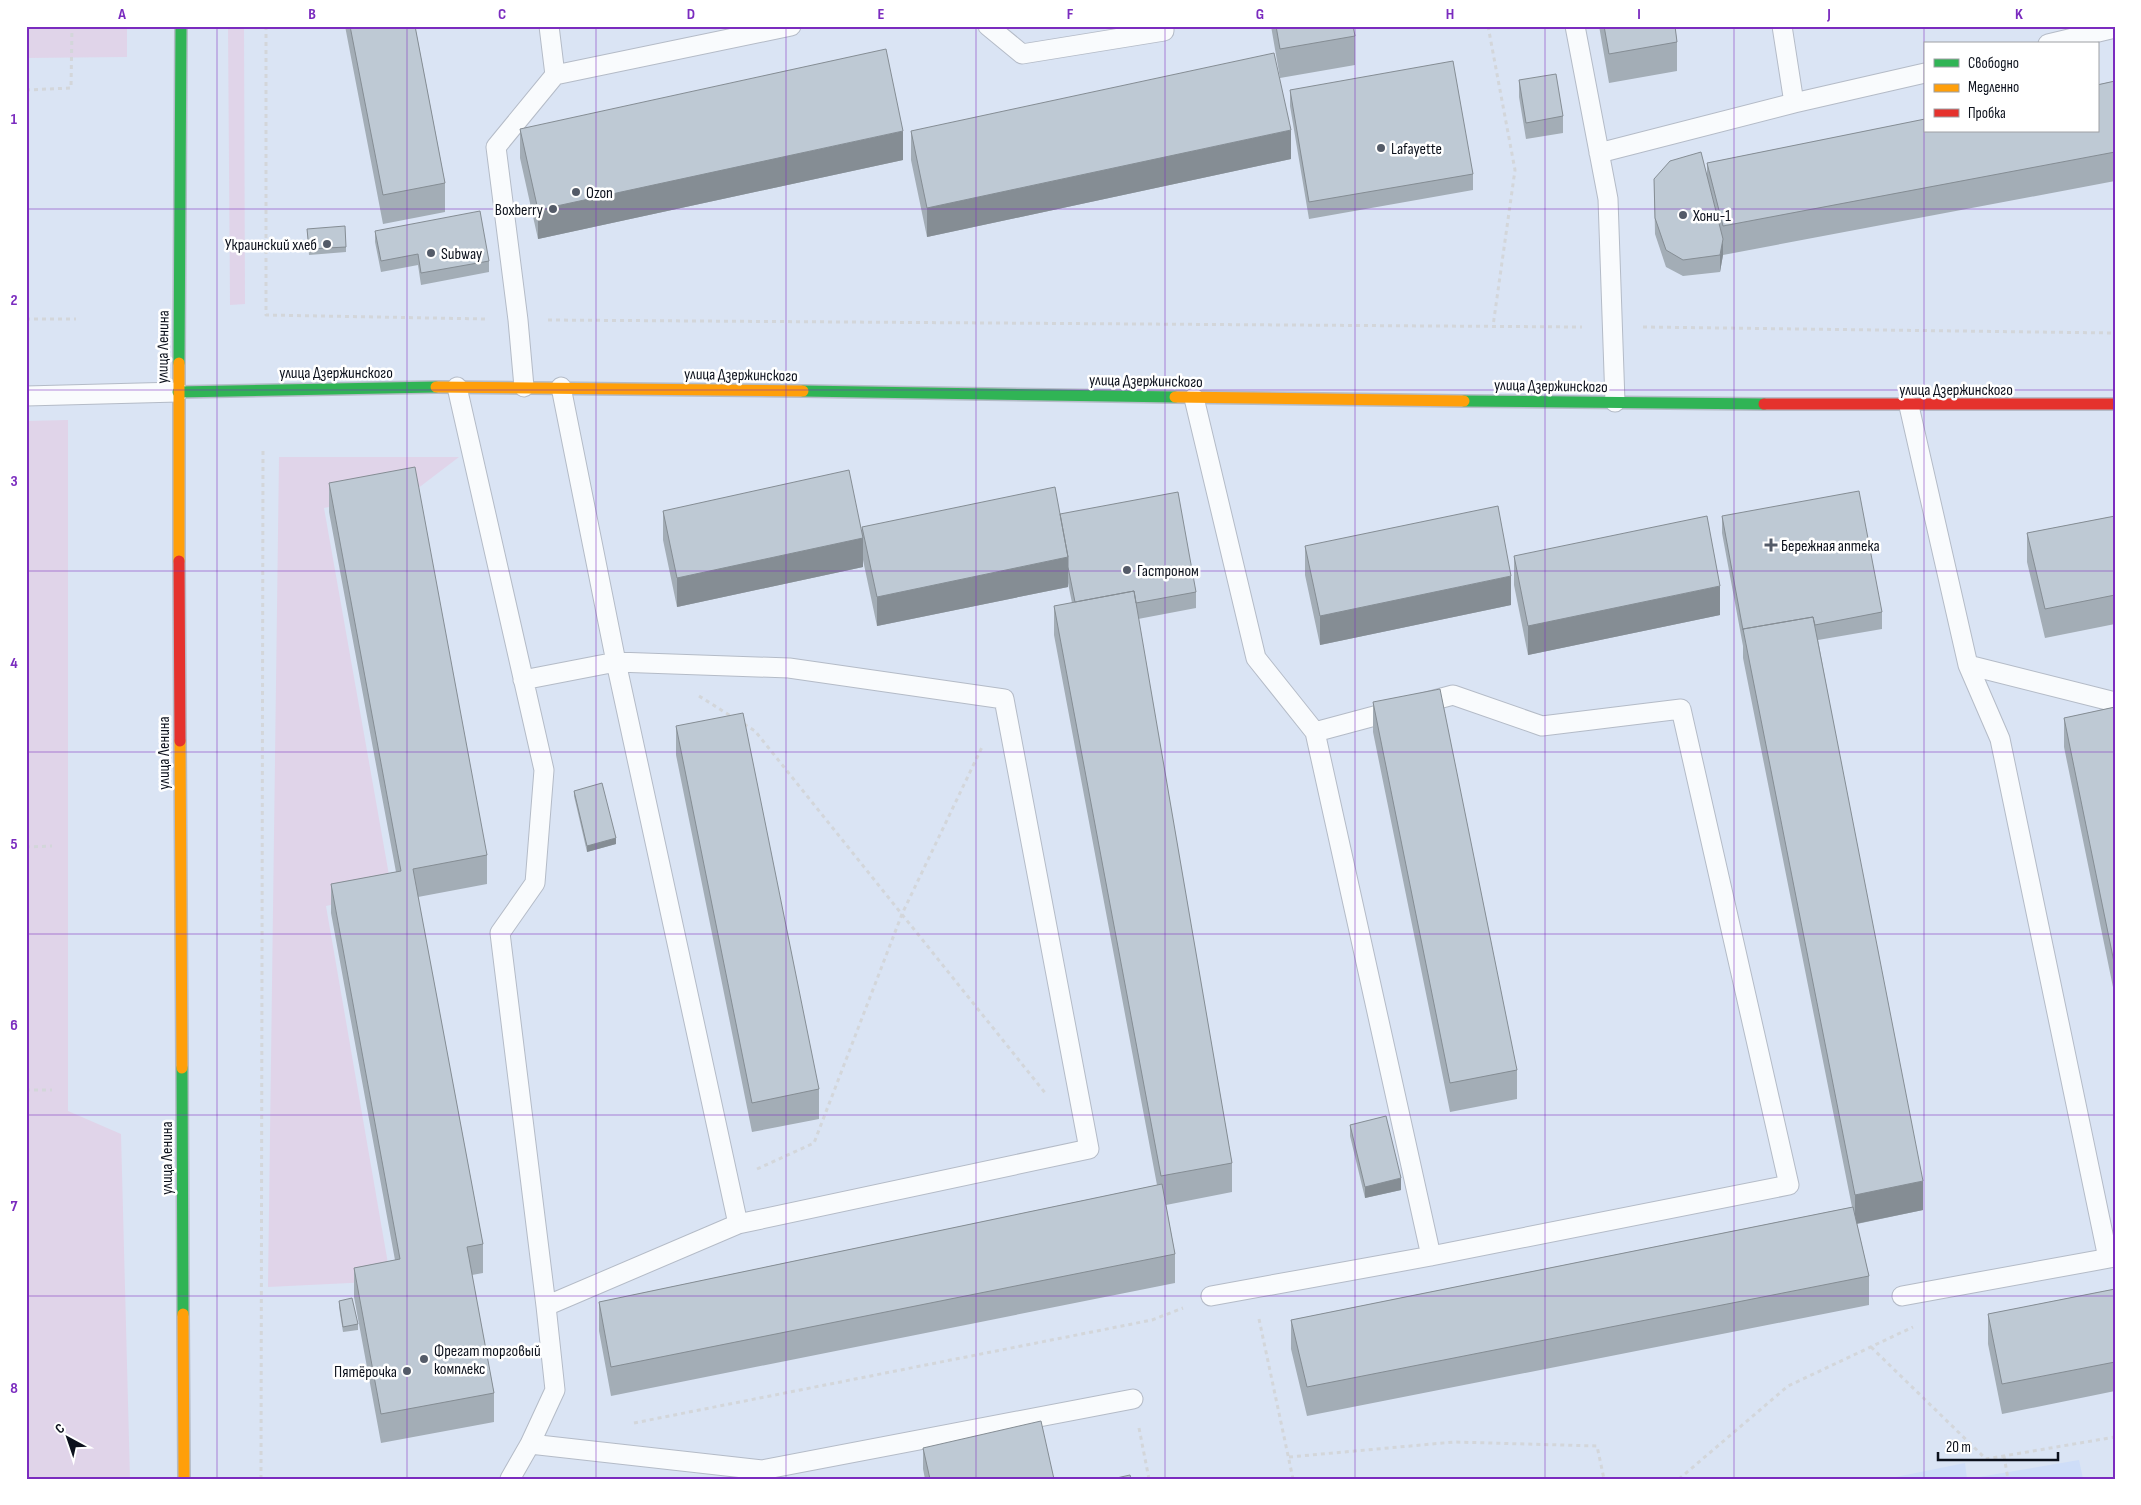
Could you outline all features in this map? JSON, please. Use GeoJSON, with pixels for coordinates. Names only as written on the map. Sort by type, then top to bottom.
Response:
{"type":"FeatureCollection","features":[{"type":"Feature","properties":{"kind":"street","name":"улица Ленина"},"geometry":{"type":"LineString","coordinates":[[181,26],[178,392],[184,1479]]}},
{"type":"Feature","properties":{"kind":"street","name":"улица Дзержинского"},"geometry":{"type":"LineString","coordinates":[[178,392],[266,388],[561,387],[1194,398],[1909,406],[2115,404]]}},
{"type":"Feature","properties":{"kind":"lane"},"geometry":{"type":"LineString","coordinates":[[549,26],[555,75]]}},
{"type":"Feature","properties":{"kind":"lane"},"geometry":{"type":"LineString","coordinates":[[524,387],[518,320],[496,147],[555,75],[791,26]]}},
{"type":"Feature","properties":{"kind":"lane"},"geometry":{"type":"LineString","coordinates":[[988,26],[1022,54],[1164,31],[1164,26]]}},
{"type":"Feature","properties":{"kind":"lane"},"geometry":{"type":"LineString","coordinates":[[1575,26],[1608,199],[1615,402]]}},
{"type":"Feature","properties":{"kind":"lane"},"geometry":{"type":"LineString","coordinates":[[1782,26],[1794,103]]}},
{"type":"Feature","properties":{"kind":"lane"},"geometry":{"type":"LineString","coordinates":[[2056,42],[2115,28]]}},
{"type":"Feature","properties":{"kind":"lane"},"geometry":{"type":"LineString","coordinates":[[1599,153],[1924,72]]}},
{"type":"Feature","properties":{"kind":"lane"},"geometry":{"type":"LineString","coordinates":[[457,387],[544,770],[535,883],[500,934],[555,1390],[530,1444],[510,1479]]}},
{"type":"Feature","properties":{"kind":"lane"},"geometry":{"type":"LineString","coordinates":[[561,387],[616,662],[738,1224]]}},
{"type":"Feature","properties":{"kind":"lane"},"geometry":{"type":"LineString","coordinates":[[26,396],[178,392]]}},
{"type":"Feature","properties":{"kind":"lane"},"geometry":{"type":"LineString","coordinates":[[1194,398],[1256,658],[1315,732],[1431,1256]]}},
{"type":"Feature","properties":{"kind":"lane"},"geometry":{"type":"LineString","coordinates":[[1902,1296],[2111,1257],[2000,739],[1968,665],[1909,406]]}},
{"type":"Feature","properties":{"kind":"lane"},"geometry":{"type":"LineString","coordinates":[[523,680],[616,662],[789,668],[1004,699],[1089,1148],[738,1224],[546,1306]]}},
{"type":"Feature","properties":{"kind":"lane"},"geometry":{"type":"LineString","coordinates":[[1968,665],[2115,702]]}},
{"type":"Feature","properties":{"kind":"lane"},"geometry":{"type":"LineString","coordinates":[[1211,1296],[1431,1256],[1789,1185],[1681,709],[1542,726],[1453,695],[1315,732]]}},
{"type":"Feature","properties":{"kind":"lane"},"geometry":{"type":"LineString","coordinates":[[530,1444],[762,1470],[1133,1399]]}},
{"type":"Feature","properties":{"kind":"path"},"geometry":{"type":"LineString","coordinates":[[26,90],[71,88],[72,26]]}},
{"type":"Feature","properties":{"kind":"path"},"geometry":{"type":"LineString","coordinates":[[266,26],[266,315],[518,320],[1493,326],[2115,333]]}},
{"type":"Feature","properties":{"kind":"path"},"geometry":{"type":"LineString","coordinates":[[1488,26],[1515,170],[1493,326]]}},
{"type":"Feature","properties":{"kind":"path"},"geometry":{"type":"LineString","coordinates":[[26,319],[76,319]]}},
{"type":"Feature","properties":{"kind":"path"},"geometry":{"type":"LineString","coordinates":[[260,1479],[263,448]]}},
{"type":"Feature","properties":{"kind":"path"},"geometry":{"type":"LineString","coordinates":[[696,694],[755,731],[1052,1102]]}},
{"type":"Feature","properties":{"kind":"path"},"geometry":{"type":"LineString","coordinates":[[729,1182],[814,1143],[902,914],[983,744]]}},
{"type":"Feature","properties":{"kind":"path"},"geometry":{"type":"LineString","coordinates":[[26,847],[52,846]]}},
{"type":"Feature","properties":{"kind":"path"},"geometry":{"type":"LineString","coordinates":[[26,1090],[52,1090]]}},
{"type":"Feature","properties":{"kind":"path"},"geometry":{"type":"LineString","coordinates":[[1253,1289],[1294,1479]]}},
{"type":"Feature","properties":{"kind":"path"},"geometry":{"type":"LineString","coordinates":[[1679,1479],[1788,1386],[1919,1324],[1942,1289]]}},
{"type":"Feature","properties":{"kind":"path"},"geometry":{"type":"LineString","coordinates":[[628,1425],[1152,1320],[1211,1296]]}},
{"type":"Feature","properties":{"kind":"path"},"geometry":{"type":"LineString","coordinates":[[1871,1347],[1986,1459],[2115,1437]]}},
{"type":"Feature","properties":{"kind":"path"},"geometry":{"type":"LineString","coordinates":[[1133,1399],[1149,1479]]}},
{"type":"Feature","properties":{"kind":"path"},"geometry":{"type":"LineString","coordinates":[[1289,1457],[1454,1442],[1597,1446],[1604,1479]]}},
{"type":"Feature","properties":{"kind":"path"},"geometry":{"type":"LineString","coordinates":[[2004,1456],[2008,1479]]}},
{"type":"Feature","properties":{"kind":"shaded area"},"geometry":{"type":"Polygon","coordinates":[[[26,26],[127,26],[127,57],[26,58],[26,26]]]}},
{"type":"Feature","properties":{"kind":"shaded area"},"geometry":{"type":"Polygon","coordinates":[[[228,26],[244,26],[245,304],[230,305],[228,26]]]}},
{"type":"Feature","properties":{"kind":"shaded area"},"geometry":{"type":"Polygon","coordinates":[[[68,420],[68,1111],[121,1134],[130,1479],[26,1479],[26,421],[68,420]]]}},
{"type":"Feature","properties":{"kind":"shaded area"},"geometry":{"type":"Polygon","coordinates":[[[279,457],[459,457],[417,489],[324,508],[392,892],[326,906],[391,1281],[268,1287],[279,457]]]}},
{"type":"Feature","properties":{"kind":"shaded area"},"geometry":{"type":"Polygon","coordinates":[[[2079,1460],[2083,1479],[1967,1479],[2079,1460]]]}},
{"type":"Feature","properties":{"kind":"shaded area"},"geometry":{"type":"Polygon","coordinates":[[[1965,1463],[1967,1479],[1886,1479],[1965,1463]]]}},
{"type":"Feature","properties":{"kind":"building"},"geometry":{"type":"Polygon","coordinates":[[[350,26],[415,26],[445,183],[383,195],[350,26]]]}},
{"type":"Feature","properties":{"kind":"building"},"geometry":{"type":"Polygon","coordinates":[[[1276,26],[1353,26],[1355,36],[1280,49],[1276,26]]]}},
{"type":"Feature","properties":{"kind":"building"},"geometry":{"type":"Polygon","coordinates":[[[1604,26],[1675,26],[1677,42],[1609,54],[1604,26]]]}},
{"type":"Feature","properties":{"kind":"building"},"geometry":{"type":"Polygon","coordinates":[[[886,49],[903,131],[538,210],[520,129],[886,49]]]}},
{"type":"Feature","properties":{"kind":"building"},"geometry":{"type":"Polygon","coordinates":[[[1274,53],[1291,130],[927,208],[911,131],[1274,53]]]}},
{"type":"Feature","properties":{"kind":"building","name":"Lafayette"},"geometry":{"type":"Polygon","coordinates":[[[1453,61],[1473,174],[1309,202],[1290,90],[1453,61]]]}},
{"type":"Feature","properties":{"kind":"building"},"geometry":{"type":"Polygon","coordinates":[[[1556,74],[1563,116],[1526,123],[1519,80],[1556,74]]]}},
{"type":"Feature","properties":{"kind":"building"},"geometry":{"type":"Polygon","coordinates":[[[2115,81],[2115,152],[1723,226],[1707,163],[1924,119],[1924,132],[2098,132],[2098,85],[2115,81]]]}},
{"type":"Feature","properties":{"kind":"building","name":"Хони-1"},"geometry":{"type":"Polygon","coordinates":[[[1701,152],[1723,239],[1720,255],[1683,260],[1666,250],[1655,218],[1654,179],[1670,161],[1701,152]]]}},
{"type":"Feature","properties":{"kind":"building","name":"Subway"},"geometry":{"type":"Polygon","coordinates":[[[480,211],[489,261],[421,273],[418,254],[381,261],[375,231],[480,211]]]}},
{"type":"Feature","properties":{"kind":"building","name":"Украинский хлеб"},"geometry":{"type":"Polygon","coordinates":[[[345,226],[346,247],[309,249],[307,229],[345,226]]]}},
{"type":"Feature","properties":{"kind":"building"},"geometry":{"type":"Polygon","coordinates":[[[415,467],[487,855],[413,869],[483,1244],[467,1247],[494,1393],[381,1414],[354,1268],[400,1259],[331,884],[401,871],[329,483],[415,467]]]}},
{"type":"Feature","properties":{"kind":"building"},"geometry":{"type":"Polygon","coordinates":[[[849,470],[863,538],[677,578],[663,511],[849,470]]]}},
{"type":"Feature","properties":{"kind":"building"},"geometry":{"type":"Polygon","coordinates":[[[1055,487],[1068,557],[877,597],[862,527],[1055,487]]]}},
{"type":"Feature","properties":{"kind":"building"},"geometry":{"type":"Polygon","coordinates":[[[1859,491],[1882,612],[1815,625],[1813,617],[1743,630],[1722,516],[1859,491]]]}},
{"type":"Feature","properties":{"kind":"building","name":"Гастроном"},"geometry":{"type":"Polygon","coordinates":[[[1178,492],[1196,592],[1136,603],[1134,591],[1075,602],[1060,514],[1178,492]]]}},
{"type":"Feature","properties":{"kind":"building"},"geometry":{"type":"Polygon","coordinates":[[[1498,506],[1511,576],[1320,616],[1305,546],[1498,506]]]}},
{"type":"Feature","properties":{"kind":"building"},"geometry":{"type":"Polygon","coordinates":[[[1707,516],[1720,586],[1528,626],[1514,556],[1707,516]]]}},
{"type":"Feature","properties":{"kind":"building"},"geometry":{"type":"Polygon","coordinates":[[[2115,516],[2115,595],[2045,609],[2027,533],[2115,516]]]}},
{"type":"Feature","properties":{"kind":"building"},"geometry":{"type":"Polygon","coordinates":[[[1134,591],[1232,1163],[1161,1176],[1054,606],[1134,591]]]}},
{"type":"Feature","properties":{"kind":"building"},"geometry":{"type":"Polygon","coordinates":[[[1813,617],[1923,1181],[1855,1195],[1743,629],[1813,617]]]}},
{"type":"Feature","properties":{"kind":"building"},"geometry":{"type":"Polygon","coordinates":[[[1440,689],[1517,1070],[1450,1083],[1373,702],[1440,689]]]}},
{"type":"Feature","properties":{"kind":"building"},"geometry":{"type":"Polygon","coordinates":[[[2115,707],[2115,967],[2064,718],[2115,707]]]}},
{"type":"Feature","properties":{"kind":"building"},"geometry":{"type":"Polygon","coordinates":[[[743,713],[819,1089],[752,1103],[676,726],[743,713]]]}},
{"type":"Feature","properties":{"kind":"building"},"geometry":{"type":"Polygon","coordinates":[[[602,783],[616,838],[587,846],[574,791],[602,783]]]}},
{"type":"Feature","properties":{"kind":"building"},"geometry":{"type":"Polygon","coordinates":[[[1386,1116],[1401,1178],[1365,1187],[1350,1125],[1386,1116]]]}},
{"type":"Feature","properties":{"kind":"building"},"geometry":{"type":"Polygon","coordinates":[[[1162,1184],[1175,1254],[611,1367],[599,1302],[1162,1184]]]}},
{"type":"Feature","properties":{"kind":"building"},"geometry":{"type":"Polygon","coordinates":[[[1853,1207],[1869,1276],[1307,1387],[1291,1320],[1853,1207]]]}},
{"type":"Feature","properties":{"kind":"building"},"geometry":{"type":"Polygon","coordinates":[[[2115,1289],[2115,1362],[2002,1384],[1988,1314],[2115,1289]]]}},
{"type":"Feature","properties":{"kind":"building"},"geometry":{"type":"Polygon","coordinates":[[[352,1298],[358,1324],[343,1327],[339,1301],[352,1298]]]}},
{"type":"Feature","properties":{"kind":"building"},"geometry":{"type":"Polygon","coordinates":[[[1041,1421],[1054,1479],[930,1479],[923,1448],[1041,1421]]]}},
{"type":"Feature","properties":{"kind":"building"},"geometry":{"type":"Polygon","coordinates":[[[1130,1475],[1131,1479],[1112,1479],[1130,1475]]]}},
{"type":"Feature","properties":{"kind":"traffic: fast"},"geometry":{"type":"LineString","coordinates":[[179,363],[181,26]]}},
{"type":"Feature","properties":{"kind":"traffic: fast"},"geometry":{"type":"LineString","coordinates":[[178,392],[436,387]]}},
{"type":"Feature","properties":{"kind":"traffic: fast"},"geometry":{"type":"LineString","coordinates":[[803,391],[1175,397]]}},
{"type":"Feature","properties":{"kind":"traffic: fast"},"geometry":{"type":"LineString","coordinates":[[1464,401],[1764,404]]}},
{"type":"Feature","properties":{"kind":"traffic: fast"},"geometry":{"type":"LineString","coordinates":[[182,1068],[183,1314]]}},
{"type":"Feature","properties":{"kind":"traffic: slow"},"geometry":{"type":"LineString","coordinates":[[179,363],[179,561]]}},
{"type":"Feature","properties":{"kind":"traffic: slow"},"geometry":{"type":"LineString","coordinates":[[436,387],[803,391]]}},
{"type":"Feature","properties":{"kind":"traffic: slow"},"geometry":{"type":"LineString","coordinates":[[1175,397],[1464,401]]}},
{"type":"Feature","properties":{"kind":"traffic: slow"},"geometry":{"type":"LineString","coordinates":[[180,741],[182,1068]]}},
{"type":"Feature","properties":{"kind":"traffic: slow"},"geometry":{"type":"LineString","coordinates":[[183,1314],[184,1479]]}},
{"type":"Feature","properties":{"kind":"traffic: jam"},"geometry":{"type":"LineString","coordinates":[[1764,404],[2115,404]]}},
{"type":"Feature","properties":{"kind":"traffic: jam"},"geometry":{"type":"LineString","coordinates":[[179,561],[180,741]]}},
{"type":"Feature","properties":{"kind":"place","name":"Lafayette"},"geometry":{"type":"Point","coordinates":[1381,148]}},
{"type":"Feature","properties":{"kind":"place","name":"Ozon"},"geometry":{"type":"Point","coordinates":[576,192]}},
{"type":"Feature","properties":{"kind":"place","name":"Boxberry"},"geometry":{"type":"Point","coordinates":[553,209]}},
{"type":"Feature","properties":{"kind":"place","name":"Хони-1"},"geometry":{"type":"Point","coordinates":[1683,215]}},
{"type":"Feature","properties":{"kind":"place","name":"Украинский хлеб"},"geometry":{"type":"Point","coordinates":[327,244]}},
{"type":"Feature","properties":{"kind":"place","name":"Subway"},"geometry":{"type":"Point","coordinates":[431,253]}},
{"type":"Feature","properties":{"kind":"place","name":"Бережная аптека"},"geometry":{"type":"Point","coordinates":[1771,545]}},
{"type":"Feature","properties":{"kind":"place","name":"Гастроном"},"geometry":{"type":"Point","coordinates":[1127,570]}},
{"type":"Feature","properties":{"kind":"place","name":"Фрегат торговый комплекс"},"geometry":{"type":"Point","coordinates":[424,1359]}},
{"type":"Feature","properties":{"kind":"place","name":"Пятёрочка"},"geometry":{"type":"Point","coordinates":[407,1371]}}]}
